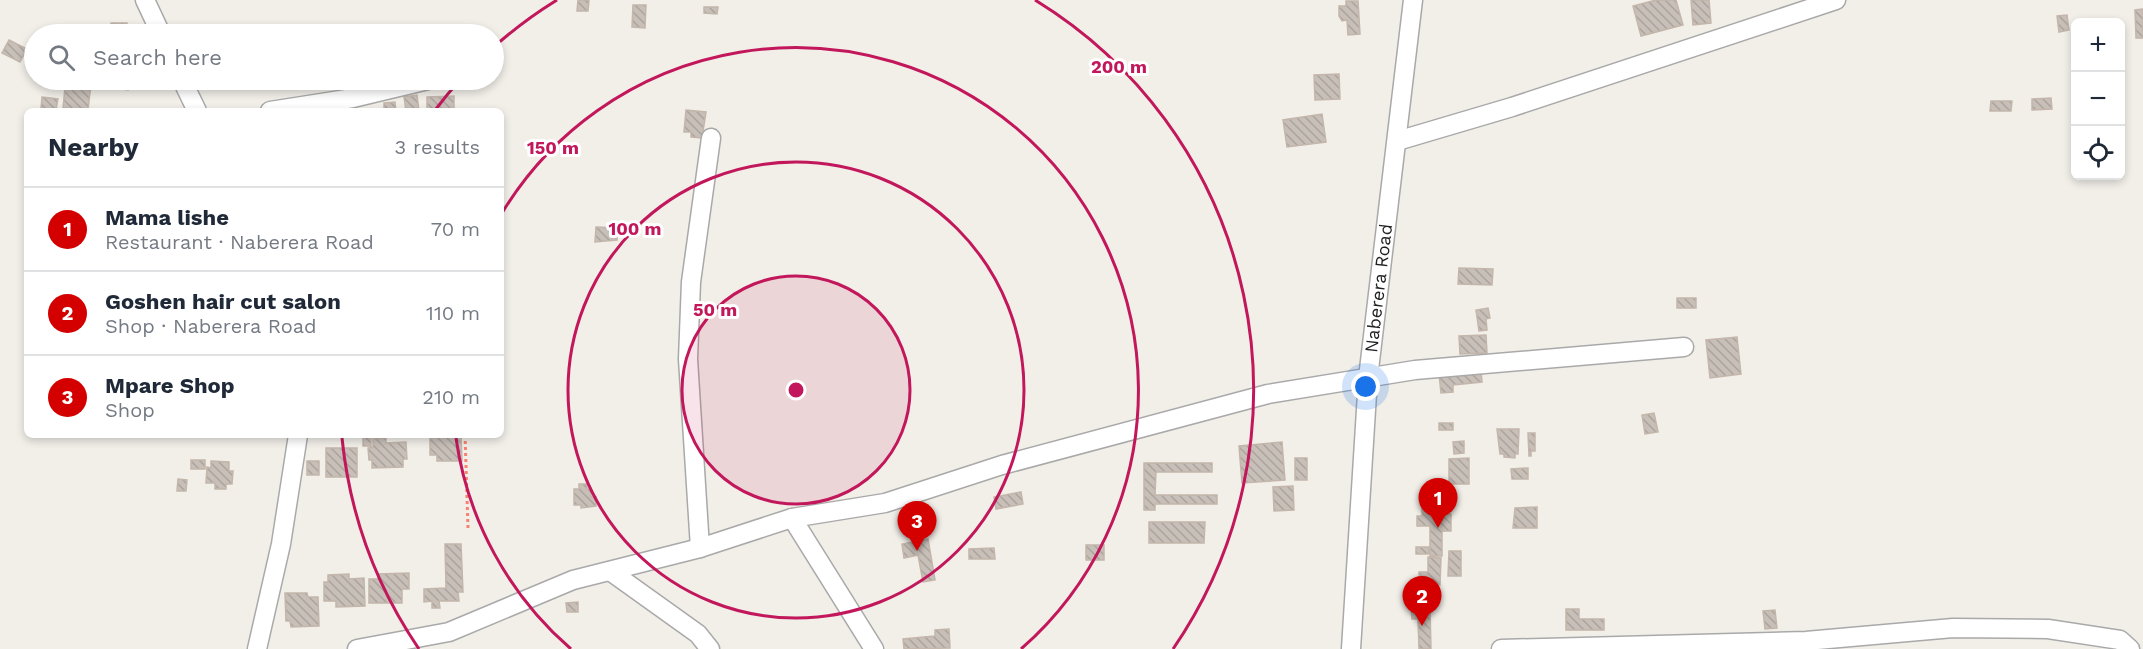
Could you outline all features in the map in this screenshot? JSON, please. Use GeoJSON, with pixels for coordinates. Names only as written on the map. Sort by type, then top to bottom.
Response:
{"type":"FeatureCollection","features":[{"type":"Feature","properties":{"kind":"street"},"geometry":{"type":"LineString","coordinates":[[145,0],[156,24]]}},
{"type":"Feature","properties":{"kind":"street","name":"Naberera Road"},"geometry":{"type":"LineString","coordinates":[[1351,649],[1368,378],[1413,0]]}},
{"type":"Feature","properties":{"kind":"street"},"geometry":{"type":"LineString","coordinates":[[1397,141],[1512,107],[1836,0]]}},
{"type":"Feature","properties":{"kind":"street"},"geometry":{"type":"LineString","coordinates":[[187,90],[196,108]]}},
{"type":"Feature","properties":{"kind":"street"},"geometry":{"type":"LineString","coordinates":[[289,108],[386,90]]}},
{"type":"Feature","properties":{"kind":"street"},"geometry":{"type":"LineString","coordinates":[[700,548],[688,359],[691,282],[711,138]]}},
{"type":"Feature","properties":{"kind":"street"},"geometry":{"type":"LineString","coordinates":[[357,649],[449,632],[534,595],[610,571],[700,548],[792,518],[885,503],[1002,465],[1268,394],[1368,378],[1494,362],[1684,347]]}},
{"type":"Feature","properties":{"kind":"street"},"geometry":{"type":"LineString","coordinates":[[257,649],[281,544],[298,438]]}},
{"type":"Feature","properties":{"kind":"street"},"geometry":{"type":"LineString","coordinates":[[792,518],[874,649]]}},
{"type":"Feature","properties":{"kind":"street"},"geometry":{"type":"LineString","coordinates":[[610,571],[698,634],[710,649]]}},
{"type":"Feature","properties":{"kind":"street"},"geometry":{"type":"LineString","coordinates":[[1501,649],[1806,641],[1953,628],[2048,629],[2120,640],[2130,649]]}},
{"type":"Feature","properties":{"kind":"path"},"geometry":{"type":"LineString","coordinates":[[465,438],[468,528]]}},
{"type":"Feature","properties":{"kind":"building"},"geometry":{"type":"Polygon","coordinates":[[[578,0],[589,0],[588,11],[577,11],[578,0]]]}},
{"type":"Feature","properties":{"kind":"building"},"geometry":{"type":"Polygon","coordinates":[[[1656,0],[1676,0],[1683,25],[1641,36],[1633,6],[1656,0]]]}},
{"type":"Feature","properties":{"kind":"building"},"geometry":{"type":"Polygon","coordinates":[[[1691,0],[1709,0],[1711,23],[1693,25],[1691,0]]]}},
{"type":"Feature","properties":{"kind":"building"},"geometry":{"type":"Polygon","coordinates":[[[1346,1],[1358,1],[1360,34],[1348,35],[1347,20],[1342,21],[1339,16],[1339,6],[1346,6],[1346,1]]]}},
{"type":"Feature","properties":{"kind":"building"},"geometry":{"type":"Polygon","coordinates":[[[633,5],[646,5],[645,28],[632,27],[633,5]]]}},
{"type":"Feature","properties":{"kind":"building"},"geometry":{"type":"Polygon","coordinates":[[[704,7],[718,7],[717,14],[704,13],[704,7]]]}},
{"type":"Feature","properties":{"kind":"building"},"geometry":{"type":"Polygon","coordinates":[[[2143,9],[2143,38],[2136,38],[2135,10],[2143,9]]]}},
{"type":"Feature","properties":{"kind":"building"},"geometry":{"type":"Polygon","coordinates":[[[2067,15],[2069,30],[2059,32],[2057,16],[2067,15]]]}},
{"type":"Feature","properties":{"kind":"building"},"geometry":{"type":"Polygon","coordinates":[[[9,40],[24,48],[24,55],[20,62],[2,53],[9,40]]]}},
{"type":"Feature","properties":{"kind":"building"},"geometry":{"type":"Polygon","coordinates":[[[1339,74],[1340,99],[1315,100],[1314,75],[1339,74]]]}},
{"type":"Feature","properties":{"kind":"building"},"geometry":{"type":"Polygon","coordinates":[[[65,90],[90,90],[88,108],[63,108],[65,90]]]}},
{"type":"Feature","properties":{"kind":"building"},"geometry":{"type":"Polygon","coordinates":[[[417,95],[419,108],[406,108],[404,97],[417,95]]]}},
{"type":"Feature","properties":{"kind":"building"},"geometry":{"type":"Polygon","coordinates":[[[454,96],[454,108],[427,108],[427,97],[454,96]]]}},
{"type":"Feature","properties":{"kind":"building"},"geometry":{"type":"Polygon","coordinates":[[[42,97],[58,99],[56,108],[41,108],[42,97]]]}},
{"type":"Feature","properties":{"kind":"building"},"geometry":{"type":"Polygon","coordinates":[[[2051,98],[2052,109],[2032,110],[2032,99],[2051,98]]]}},
{"type":"Feature","properties":{"kind":"building"},"geometry":{"type":"Polygon","coordinates":[[[1991,101],[2012,101],[2011,111],[1990,111],[1991,101]]]}},
{"type":"Feature","properties":{"kind":"building"},"geometry":{"type":"Polygon","coordinates":[[[395,102],[396,108],[384,108],[384,103],[395,102]]]}},
{"type":"Feature","properties":{"kind":"building"},"geometry":{"type":"Polygon","coordinates":[[[686,110],[706,112],[702,138],[691,137],[691,132],[684,132],[686,110]]]}},
{"type":"Feature","properties":{"kind":"building"},"geometry":{"type":"Polygon","coordinates":[[[1322,114],[1326,142],[1287,147],[1283,120],[1322,114]]]}},
{"type":"Feature","properties":{"kind":"building"},"geometry":{"type":"Polygon","coordinates":[[[596,227],[617,228],[617,240],[595,242],[596,227]]]}},
{"type":"Feature","properties":{"kind":"building"},"geometry":{"type":"Polygon","coordinates":[[[1459,268],[1493,269],[1492,285],[1458,284],[1459,268]]]}},
{"type":"Feature","properties":{"kind":"building"},"geometry":{"type":"Polygon","coordinates":[[[1677,298],[1696,298],[1696,308],[1677,308],[1677,298]]]}},
{"type":"Feature","properties":{"kind":"building"},"geometry":{"type":"Polygon","coordinates":[[[1488,308],[1490,318],[1486,319],[1487,330],[1479,331],[1476,310],[1488,308]]]}},
{"type":"Feature","properties":{"kind":"building"},"geometry":{"type":"Polygon","coordinates":[[[1486,335],[1487,353],[1460,354],[1459,336],[1486,335]]]}},
{"type":"Feature","properties":{"kind":"building"},"geometry":{"type":"Polygon","coordinates":[[[1737,337],[1741,374],[1710,378],[1706,340],[1737,337]]]}},
{"type":"Feature","properties":{"kind":"building"},"geometry":{"type":"Polygon","coordinates":[[[1481,370],[1482,382],[1453,385],[1453,392],[1441,393],[1439,374],[1481,370]]]}},
{"type":"Feature","properties":{"kind":"building"},"geometry":{"type":"Polygon","coordinates":[[[1654,413],[1658,432],[1645,434],[1642,415],[1654,413]]]}},
{"type":"Feature","properties":{"kind":"building"},"geometry":{"type":"Polygon","coordinates":[[[1439,423],[1453,423],[1453,430],[1439,430],[1439,423]]]}},
{"type":"Feature","properties":{"kind":"building"},"geometry":{"type":"Polygon","coordinates":[[[1497,429],[1519,429],[1518,454],[1515,454],[1515,458],[1504,457],[1504,454],[1500,454],[1497,429]]]}},
{"type":"Feature","properties":{"kind":"building"},"geometry":{"type":"Polygon","coordinates":[[[1528,433],[1535,433],[1535,451],[1531,451],[1531,456],[1529,456],[1528,433]]]}},
{"type":"Feature","properties":{"kind":"building"},"geometry":{"type":"Polygon","coordinates":[[[363,438],[371,438],[371,446],[363,446],[363,438]]]}},
{"type":"Feature","properties":{"kind":"building"},"geometry":{"type":"Polygon","coordinates":[[[386,438],[386,443],[406,442],[407,459],[403,459],[403,467],[372,468],[368,448],[373,447],[373,439],[386,438]]]}},
{"type":"Feature","properties":{"kind":"building"},"geometry":{"type":"Polygon","coordinates":[[[430,438],[461,438],[462,461],[437,461],[437,455],[430,455],[430,438]]]}},
{"type":"Feature","properties":{"kind":"building"},"geometry":{"type":"Polygon","coordinates":[[[1464,441],[1464,453],[1454,454],[1453,442],[1464,441]]]}},
{"type":"Feature","properties":{"kind":"building"},"geometry":{"type":"Polygon","coordinates":[[[1282,442],[1285,480],[1242,483],[1239,446],[1282,442]]]}},
{"type":"Feature","properties":{"kind":"building"},"geometry":{"type":"Polygon","coordinates":[[[326,448],[357,448],[357,477],[326,477],[326,448]]]}},
{"type":"Feature","properties":{"kind":"building"},"geometry":{"type":"Polygon","coordinates":[[[1295,458],[1307,458],[1307,480],[1295,480],[1295,458]]]}},
{"type":"Feature","properties":{"kind":"building"},"geometry":{"type":"Polygon","coordinates":[[[1469,458],[1469,484],[1449,484],[1449,459],[1469,458]]]}},
{"type":"Feature","properties":{"kind":"building"},"geometry":{"type":"Polygon","coordinates":[[[191,460],[205,460],[205,469],[191,469],[191,460]]]}},
{"type":"Feature","properties":{"kind":"building"},"geometry":{"type":"Polygon","coordinates":[[[211,461],[229,462],[229,471],[233,471],[232,484],[226,484],[226,489],[215,489],[215,483],[206,483],[207,467],[211,468],[211,461]]]}},
{"type":"Feature","properties":{"kind":"building"},"geometry":{"type":"Polygon","coordinates":[[[307,461],[319,461],[319,475],[307,475],[307,461]]]}},
{"type":"Feature","properties":{"kind":"building"},"geometry":{"type":"Polygon","coordinates":[[[1144,463],[1212,463],[1212,472],[1156,472],[1155,495],[1217,495],[1217,504],[1155,504],[1155,510],[1144,510],[1144,463]]]}},
{"type":"Feature","properties":{"kind":"building"},"geometry":{"type":"Polygon","coordinates":[[[1528,468],[1528,479],[1512,479],[1511,469],[1528,468]]]}},
{"type":"Feature","properties":{"kind":"building"},"geometry":{"type":"Polygon","coordinates":[[[178,479],[187,480],[186,491],[177,491],[178,479]]]}},
{"type":"Feature","properties":{"kind":"building"},"geometry":{"type":"Polygon","coordinates":[[[579,484],[587,484],[587,489],[591,489],[591,497],[596,497],[596,506],[581,508],[581,505],[574,505],[574,489],[579,489],[579,484]]]}},
{"type":"Feature","properties":{"kind":"building"},"geometry":{"type":"Polygon","coordinates":[[[1293,486],[1294,510],[1274,511],[1273,487],[1293,486]]]}},
{"type":"Feature","properties":{"kind":"building"},"geometry":{"type":"Polygon","coordinates":[[[1021,492],[1023,504],[996,509],[994,497],[1021,492]]]}},
{"type":"Feature","properties":{"kind":"building"},"geometry":{"type":"Polygon","coordinates":[[[1537,507],[1537,528],[1513,528],[1515,508],[1537,507]]]}},
{"type":"Feature","properties":{"kind":"building"},"geometry":{"type":"Polygon","coordinates":[[[1422,509],[1439,509],[1439,515],[1451,514],[1451,531],[1442,531],[1442,556],[1430,556],[1430,526],[1417,526],[1417,516],[1422,516],[1422,509]]]}},
{"type":"Feature","properties":{"kind":"building"},"geometry":{"type":"Polygon","coordinates":[[[1149,522],[1205,522],[1204,543],[1149,543],[1149,522]]]}},
{"type":"Feature","properties":{"kind":"building"},"geometry":{"type":"Polygon","coordinates":[[[928,539],[935,580],[923,582],[918,555],[904,558],[902,544],[928,539]]]}},
{"type":"Feature","properties":{"kind":"building"},"geometry":{"type":"Polygon","coordinates":[[[445,544],[461,544],[463,592],[458,592],[459,601],[439,601],[440,608],[432,608],[432,601],[424,602],[424,589],[446,588],[445,544]]]}},
{"type":"Feature","properties":{"kind":"building"},"geometry":{"type":"Polygon","coordinates":[[[1086,545],[1104,545],[1104,560],[1086,560],[1086,545]]]}},
{"type":"Feature","properties":{"kind":"building"},"geometry":{"type":"Polygon","coordinates":[[[1416,547],[1429,547],[1429,554],[1416,554],[1416,547]]]}},
{"type":"Feature","properties":{"kind":"building"},"geometry":{"type":"Polygon","coordinates":[[[994,548],[995,559],[969,559],[969,549],[994,548]]]}},
{"type":"Feature","properties":{"kind":"building"},"geometry":{"type":"Polygon","coordinates":[[[1449,551],[1461,551],[1461,576],[1448,576],[1449,551]]]}},
{"type":"Feature","properties":{"kind":"building"},"geometry":{"type":"Polygon","coordinates":[[[1428,557],[1441,558],[1440,585],[1426,585],[1427,577],[1419,575],[1419,572],[1428,572],[1428,557]]]}},
{"type":"Feature","properties":{"kind":"building"},"geometry":{"type":"Polygon","coordinates":[[[409,573],[409,589],[402,589],[402,603],[369,603],[369,579],[378,579],[378,574],[409,573]]]}},
{"type":"Feature","properties":{"kind":"building"},"geometry":{"type":"Polygon","coordinates":[[[349,574],[349,579],[364,578],[365,606],[336,607],[336,601],[324,601],[324,582],[328,582],[328,575],[349,574]]]}},
{"type":"Feature","properties":{"kind":"building"},"geometry":{"type":"Polygon","coordinates":[[[285,593],[307,593],[308,597],[318,597],[319,626],[291,627],[290,621],[286,621],[285,593]]]}},
{"type":"Feature","properties":{"kind":"building"},"geometry":{"type":"Polygon","coordinates":[[[578,602],[578,612],[567,612],[566,603],[578,602]]]}},
{"type":"Feature","properties":{"kind":"building"},"geometry":{"type":"Polygon","coordinates":[[[1430,608],[1431,649],[1419,649],[1418,619],[1412,619],[1411,609],[1430,608]]]}},
{"type":"Feature","properties":{"kind":"building"},"geometry":{"type":"Polygon","coordinates":[[[1566,609],[1579,609],[1579,619],[1604,619],[1604,630],[1566,630],[1566,609]]]}},
{"type":"Feature","properties":{"kind":"building"},"geometry":{"type":"Polygon","coordinates":[[[1775,610],[1777,628],[1765,629],[1763,611],[1775,610]]]}},
{"type":"Feature","properties":{"kind":"building"},"geometry":{"type":"Polygon","coordinates":[[[949,629],[950,648],[904,649],[903,639],[935,636],[935,630],[949,629]]]}},
{"type":"Feature","properties":{"kind":"place","name":"Mama lishe"},"geometry":{"type":"Point","coordinates":[1438,528]}},
{"type":"Feature","properties":{"kind":"place","name":"Mpare Shop"},"geometry":{"type":"Point","coordinates":[917,551]}},
{"type":"Feature","properties":{"kind":"place","name":"Goshen hair cut salon"},"geometry":{"type":"Point","coordinates":[1422,626]}}]}
